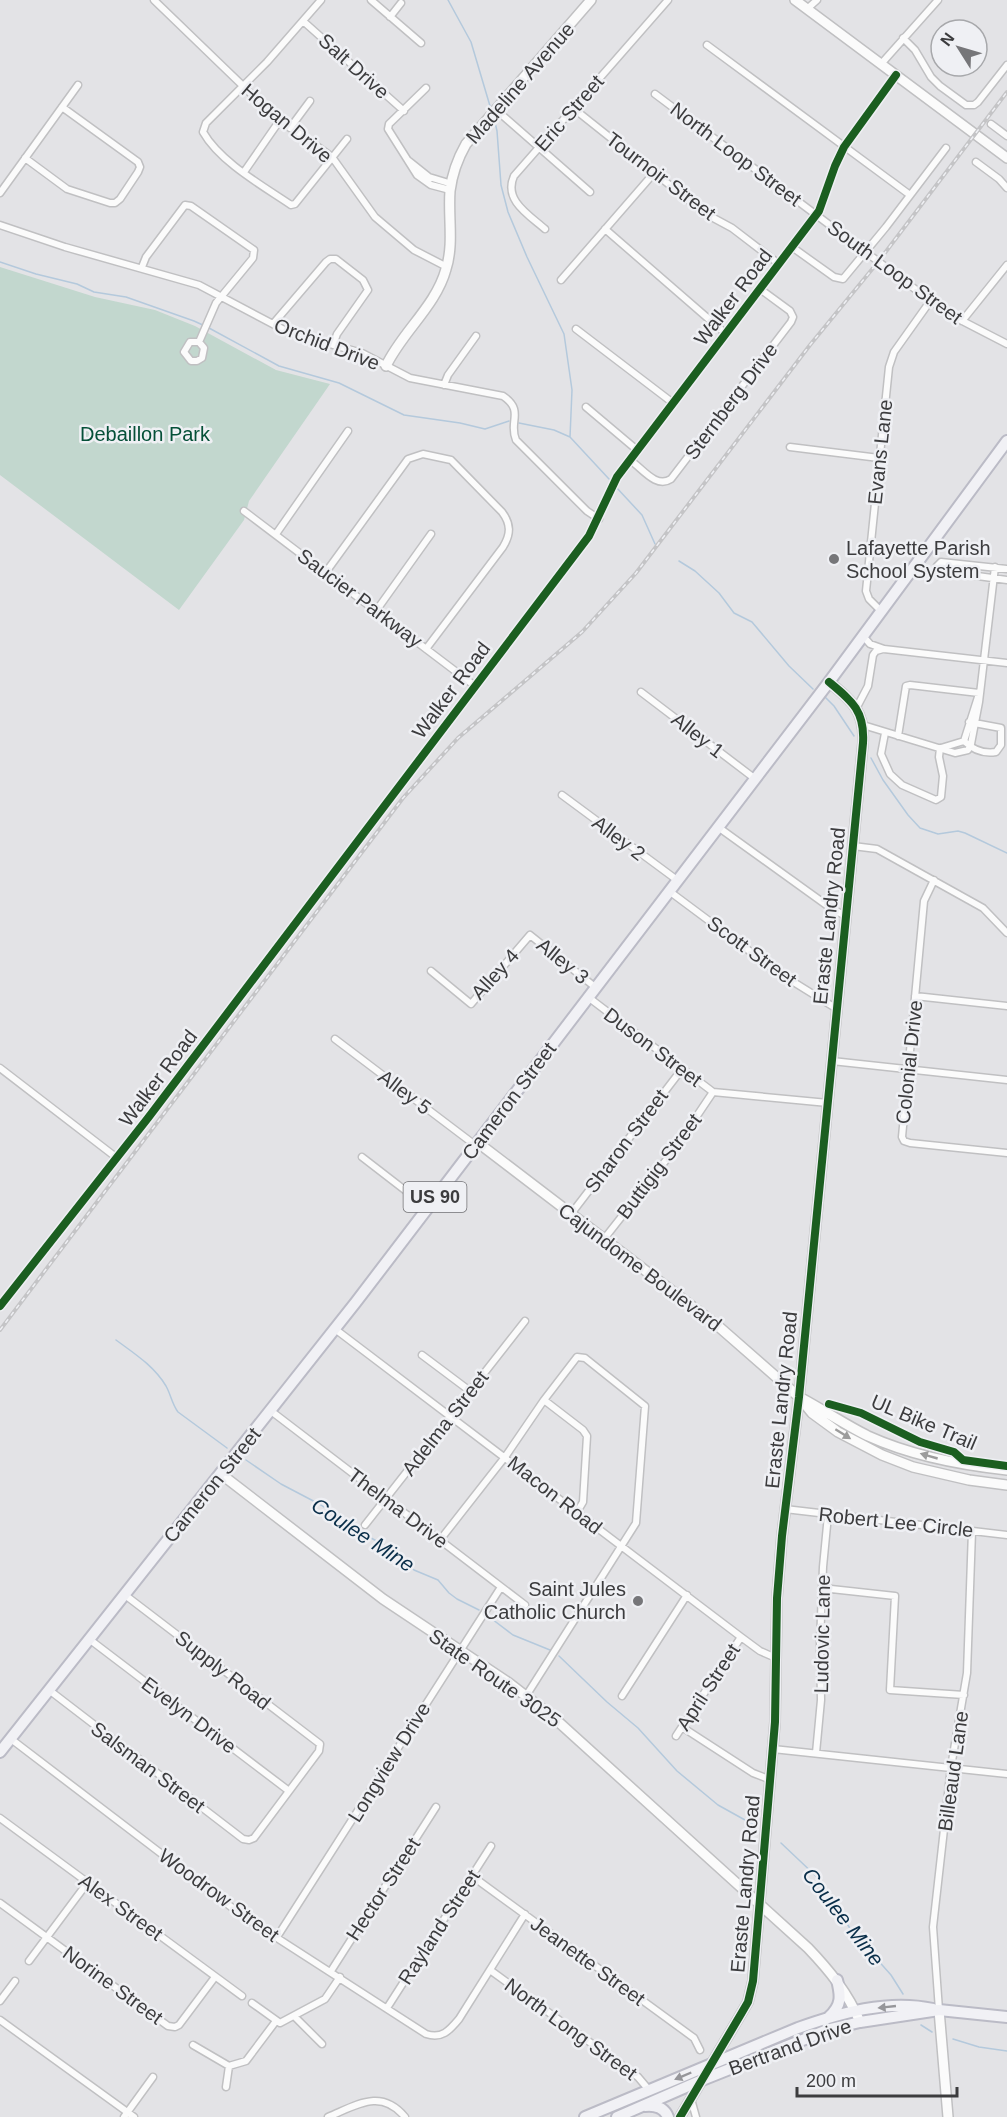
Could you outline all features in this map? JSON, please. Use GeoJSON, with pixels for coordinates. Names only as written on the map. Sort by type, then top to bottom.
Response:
{"type":"FeatureCollection","features":[{"type":"Feature","properties":{"kind":"main road","name":"Cameron Street"},"geometry":{"type":"LineString","coordinates":[[0,1752],[271,1411],[428,1208],[829,682],[1007,441]]}},
{"type":"Feature","properties":{"kind":"main road"},"geometry":{"type":"LineString","coordinates":[[828,2018],[841,2001],[837,1980]]}},
{"type":"Feature","properties":{"kind":"main road","name":"Bertrand Drive"},"geometry":{"type":"LineString","coordinates":[[585,2117],[798,2028],[856,2011],[919,2005],[939,2010],[1007,2017]]}},
{"type":"Feature","properties":{"kind":"main road","name":"Bertrand Drive"},"geometry":{"type":"LineString","coordinates":[[617,2117],[813,2034],[860,2022],[939,2010]]}},
{"type":"Feature","properties":{"kind":"main road"},"geometry":{"type":"LineString","coordinates":[[642,2106],[657,2106],[668,2117]]}},
{"type":"Feature","properties":{"kind":"street","name":"Hogan Drive"},"geometry":{"type":"LineString","coordinates":[[154,0],[280,120],[332,157],[375,217],[414,250],[447,267]]}},
{"type":"Feature","properties":{"kind":"street"},"geometry":{"type":"LineString","coordinates":[[321,0],[243,87],[206,123],[202,132],[216,148],[244,172],[291,205],[295,204],[347,139]]}},
{"type":"Feature","properties":{"kind":"street"},"geometry":{"type":"LineString","coordinates":[[371,0],[421,43]]}},
{"type":"Feature","properties":{"kind":"street","name":"Madeline Avenue"},"geometry":{"type":"LineString","coordinates":[[386,366],[437,291],[447,267],[451,242],[451,187],[462,151],[472,136],[591,0]]}},
{"type":"Feature","properties":{"kind":"street","name":"Eric Street"},"geometry":{"type":"LineString","coordinates":[[545,229],[515,202],[511,193],[514,176],[668,0]]}},
{"type":"Feature","properties":{"kind":"street"},"geometry":{"type":"LineString","coordinates":[[795,0],[1007,158]]}},
{"type":"Feature","properties":{"kind":"street"},"geometry":{"type":"LineString","coordinates":[[807,9],[817,0]]}},
{"type":"Feature","properties":{"kind":"street"},"geometry":{"type":"LineString","coordinates":[[881,64],[938,0]]}},
{"type":"Feature","properties":{"kind":"street"},"geometry":{"type":"LineString","coordinates":[[390,16],[401,3]]}},
{"type":"Feature","properties":{"kind":"street","name":"Salt Drive"},"geometry":{"type":"LineString","coordinates":[[303,21],[404,111]]}},
{"type":"Feature","properties":{"kind":"street"},"geometry":{"type":"LineString","coordinates":[[903,38],[921,58],[934,81],[966,105],[974,105],[978,102],[1007,65]]}},
{"type":"Feature","properties":{"kind":"street"},"geometry":{"type":"LineString","coordinates":[[707,45],[910,195]]}},
{"type":"Feature","properties":{"kind":"street","name":"Walker Road"},"geometry":{"type":"LineString","coordinates":[[0,1306],[117,1158],[584,544],[599,519],[613,482],[816,214],[844,147],[896,75]]}},
{"type":"Feature","properties":{"kind":"street"},"geometry":{"type":"LineString","coordinates":[[0,193],[78,85]]}},
{"type":"Feature","properties":{"kind":"street"},"geometry":{"type":"LineString","coordinates":[[426,88],[388,128],[413,171],[431,185],[451,187]]}},
{"type":"Feature","properties":{"kind":"street","name":"North Loop Street"},"geometry":{"type":"LineString","coordinates":[[655,94],[816,214]]}},
{"type":"Feature","properties":{"kind":"street"},"geometry":{"type":"LineString","coordinates":[[290,128],[310,101]]}},
{"type":"Feature","properties":{"kind":"street"},"geometry":{"type":"LineString","coordinates":[[25,158],[73,191],[113,203],[120,198],[138,172],[140,167],[138,162],[62,107]]}},
{"type":"Feature","properties":{"kind":"street","name":"Tournoir Street"},"geometry":{"type":"LineString","coordinates":[[573,108],[706,214],[732,228],[779,264]]}},
{"type":"Feature","properties":{"kind":"street"},"geometry":{"type":"LineString","coordinates":[[502,115],[590,192]]}},
{"type":"Feature","properties":{"kind":"street"},"geometry":{"type":"LineString","coordinates":[[244,172],[280,120]]}},
{"type":"Feature","properties":{"kind":"street"},"geometry":{"type":"LineString","coordinates":[[991,124],[1007,135]]}},
{"type":"Feature","properties":{"kind":"street"},"geometry":{"type":"LineString","coordinates":[[792,247],[839,279],[847,276],[946,148]]}},
{"type":"Feature","properties":{"kind":"street"},"geometry":{"type":"LineString","coordinates":[[976,162],[999,178],[1007,188]]}},
{"type":"Feature","properties":{"kind":"street"},"geometry":{"type":"LineString","coordinates":[[561,280],[654,173]]}},
{"type":"Feature","properties":{"kind":"street"},"geometry":{"type":"LineString","coordinates":[[142,267],[146,257],[180,209],[188,205],[249,245],[255,253],[253,258],[220,296],[199,342]]}},
{"type":"Feature","properties":{"kind":"street","name":"South Loop Street"},"geometry":{"type":"LineString","coordinates":[[816,214],[865,253],[931,300],[962,321],[1007,344]]}},
{"type":"Feature","properties":{"kind":"street","name":"Orchid Drive"},"geometry":{"type":"LineString","coordinates":[[0,225],[65,247],[199,285],[295,335],[362,354],[410,378],[495,393],[507,398],[516,410],[514,430],[516,440],[586,511],[599,519]]}},
{"type":"Feature","properties":{"kind":"street"},"geometry":{"type":"LineString","coordinates":[[605,229],[726,334]]}},
{"type":"Feature","properties":{"kind":"street"},"geometry":{"type":"LineString","coordinates":[[273,324],[326,262],[336,259],[363,280],[368,290],[337,334],[333,345]]}},
{"type":"Feature","properties":{"kind":"street"},"geometry":{"type":"LineString","coordinates":[[962,321],[1007,265]]}},
{"type":"Feature","properties":{"kind":"street","name":"Sternberg Drive"},"geometry":{"type":"LineString","coordinates":[[630,460],[656,481],[664,483],[671,479],[792,321],[790,311],[760,289]]}},
{"type":"Feature","properties":{"kind":"street","name":"Evans Lane"},"geometry":{"type":"LineString","coordinates":[[881,611],[869,599],[866,591],[890,362],[894,352],[931,300]]}},
{"type":"Feature","properties":{"kind":"street"},"geometry":{"type":"LineString","coordinates":[[576,329],[674,403]]}},
{"type":"Feature","properties":{"kind":"street"},"geometry":{"type":"LineString","coordinates":[[444,385],[448,375],[476,336]]}},
{"type":"Feature","properties":{"kind":"street"},"geometry":{"type":"LineString","coordinates":[[586,407],[637,450]]}},
{"type":"Feature","properties":{"kind":"street"},"geometry":{"type":"LineString","coordinates":[[276,534],[348,431]]}},
{"type":"Feature","properties":{"kind":"street"},"geometry":{"type":"LineString","coordinates":[[790,447],[879,458]]}},
{"type":"Feature","properties":{"kind":"street"},"geometry":{"type":"LineString","coordinates":[[326,572],[408,459],[423,454],[451,459],[502,512],[508,521],[510,531],[503,547],[426,649]]}},
{"type":"Feature","properties":{"kind":"street","name":"Saucier Parkway"},"geometry":{"type":"LineString","coordinates":[[244,511],[475,686]]}},
{"type":"Feature","properties":{"kind":"street"},"geometry":{"type":"LineString","coordinates":[[376,611],[431,534]]}},
{"type":"Feature","properties":{"kind":"street"},"geometry":{"type":"LineString","coordinates":[[1007,569],[941,562],[937,566],[941,571],[1007,580]]}},
{"type":"Feature","properties":{"kind":"street"},"geometry":{"type":"LineString","coordinates":[[863,725],[960,753],[970,747],[972,723],[984,660],[995,567]]}},
{"type":"Feature","properties":{"kind":"street"},"geometry":{"type":"LineString","coordinates":[[863,636],[870,644],[884,649],[1007,663]]}},
{"type":"Feature","properties":{"kind":"street"},"geometry":{"type":"LineString","coordinates":[[857,707],[868,686],[873,655],[876,651],[884,649]]}},
{"type":"Feature","properties":{"kind":"street","name":"Eraste Landry Road"},"geometry":{"type":"LineString","coordinates":[[680,2117],[745,2008],[751,1992],[773,1749],[777,1588],[799,1397],[863,742],[863,725],[857,707],[829,682]]}},
{"type":"Feature","properties":{"kind":"street"},"geometry":{"type":"LineString","coordinates":[[898,736],[906,686],[979,693]]}},
{"type":"Feature","properties":{"kind":"street","name":"Alley 1"},"geometry":{"type":"LineString","coordinates":[[641,692],[754,778]]}},
{"type":"Feature","properties":{"kind":"street"},"geometry":{"type":"LineString","coordinates":[[940,748],[964,741],[972,723]]}},
{"type":"Feature","properties":{"kind":"street"},"geometry":{"type":"LineString","coordinates":[[964,741],[977,751],[991,753],[996,752],[1001,745],[1001,728],[972,723]]}},
{"type":"Feature","properties":{"kind":"street"},"geometry":{"type":"LineString","coordinates":[[885,733],[881,754],[890,774],[902,785],[936,800],[941,797],[943,776],[939,757],[940,748]]}},
{"type":"Feature","properties":{"kind":"street","name":"Alley 2"},"geometry":{"type":"LineString","coordinates":[[562,795],[677,880]]}},
{"type":"Feature","properties":{"kind":"street"},"geometry":{"type":"LineString","coordinates":[[717,826],[835,911],[846,916]]}},
{"type":"Feature","properties":{"kind":"street"},"geometry":{"type":"LineString","coordinates":[[853,846],[877,849],[934,880],[988,911],[1007,933]]}},
{"type":"Feature","properties":{"kind":"street","name":"Colonial Drive"},"geometry":{"type":"LineString","coordinates":[[934,880],[924,901],[902,1135],[904,1142],[1007,1153]]}},
{"type":"Feature","properties":{"kind":"street","name":"Scott Street"},"geometry":{"type":"LineString","coordinates":[[669,891],[779,973],[837,1009]]}},
{"type":"Feature","properties":{"kind":"street","name":"Alley 3"},"geometry":{"type":"LineString","coordinates":[[530,935],[595,987]]}},
{"type":"Feature","properties":{"kind":"street","name":"Alley 4"},"geometry":{"type":"LineString","coordinates":[[431,971],[471,1004],[530,935]]}},
{"type":"Feature","properties":{"kind":"street"},"geometry":{"type":"LineString","coordinates":[[915,996],[1007,1006]]}},
{"type":"Feature","properties":{"kind":"street","name":"Duson Street"},"geometry":{"type":"LineString","coordinates":[[588,997],[713,1092],[828,1102]]}},
{"type":"Feature","properties":{"kind":"street","name":"Alley 5"},"geometry":{"type":"LineString","coordinates":[[335,1039],[476,1144]]}},
{"type":"Feature","properties":{"kind":"street"},"geometry":{"type":"LineString","coordinates":[[832,1061],[1007,1080]]}},
{"type":"Feature","properties":{"kind":"street","name":"Sharon Street"},"geometry":{"type":"LineString","coordinates":[[571,1214],[682,1069]]}},
{"type":"Feature","properties":{"kind":"street"},"geometry":{"type":"LineString","coordinates":[[1,1071],[117,1158]]}},
{"type":"Feature","properties":{"kind":"street","name":"Buttigig Street"},"geometry":{"type":"LineString","coordinates":[[604,1239],[674,1150],[713,1092]]}},
{"type":"Feature","properties":{"kind":"street","name":"Cajundome Boulevard"},"geometry":{"type":"LineString","coordinates":[[476,1144],[718,1326],[799,1397],[817,1417],[854,1441],[882,1455],[942,1475],[1007,1485]]}},
{"type":"Feature","properties":{"kind":"street"},"geometry":{"type":"LineString","coordinates":[[362,1156],[428,1208]]}},
{"type":"Feature","properties":{"kind":"street","name":"Adelma Street"},"geometry":{"type":"LineString","coordinates":[[364,1525],[525,1321]]}},
{"type":"Feature","properties":{"kind":"street","name":"Macon Road"},"geometry":{"type":"LineString","coordinates":[[335,1329],[741,1637],[760,1651],[776,1658]]}},
{"type":"Feature","properties":{"kind":"street"},"geometry":{"type":"LineString","coordinates":[[422,1355],[470,1391]]}},
{"type":"Feature","properties":{"kind":"street"},"geometry":{"type":"LineString","coordinates":[[440,1540],[506,1457],[544,1400],[578,1356],[585,1358],[645,1406],[638,1518],[526,1696]]}},
{"type":"Feature","properties":{"kind":"street","name":"Cajundome Boulevard"},"geometry":{"type":"LineString","coordinates":[[799,1397],[850,1426],[890,1445],[955,1463],[1007,1470]]}},
{"type":"Feature","properties":{"kind":"street"},"geometry":{"type":"LineString","coordinates":[[544,1400],[583,1430],[587,1436],[583,1502],[577,1512]]}},
{"type":"Feature","properties":{"kind":"street","name":"Thelma Drive"},"geometry":{"type":"LineString","coordinates":[[271,1411],[525,1605]]}},
{"type":"Feature","properties":{"kind":"street","name":"State Route 3025"},"geometry":{"type":"LineString","coordinates":[[221,1474],[383,1599],[526,1696],[575,1736],[808,1948],[837,1980],[860,2022]]}},
{"type":"Feature","properties":{"kind":"street","name":"Robert Lee Circle"},"geometry":{"type":"LineString","coordinates":[[785,1509],[1007,1535]]}},
{"type":"Feature","properties":{"kind":"street","name":"Ludovic Lane"},"geometry":{"type":"LineString","coordinates":[[816,1753],[821,1700],[822,1588],[828,1515]]}},
{"type":"Feature","properties":{"kind":"street","name":"Billeaud Lane"},"geometry":{"type":"LineString","coordinates":[[939,2010],[933,1927],[951,1767],[964,1695],[972,1531]]}},
{"type":"Feature","properties":{"kind":"street","name":"Longview Drive"},"geometry":{"type":"LineString","coordinates":[[277,1937],[501,1587]]}},
{"type":"Feature","properties":{"kind":"street"},"geometry":{"type":"LineString","coordinates":[[822,1588],[895,1596],[890,1690],[964,1695]]}},
{"type":"Feature","properties":{"kind":"street","name":"Supply Road"},"geometry":{"type":"LineString","coordinates":[[125,1595],[318,1741],[320,1751],[289,1791]]}},
{"type":"Feature","properties":{"kind":"street"},"geometry":{"type":"LineString","coordinates":[[622,1696],[687,1595]]}},
{"type":"Feature","properties":{"kind":"street","name":"April Street"},"geometry":{"type":"LineString","coordinates":[[676,1736],[741,1637]]}},
{"type":"Feature","properties":{"kind":"street","name":"Evelyn Drive"},"geometry":{"type":"LineString","coordinates":[[89,1640],[289,1791]]}},
{"type":"Feature","properties":{"kind":"street","name":"Salsman Street"},"geometry":{"type":"LineString","coordinates":[[49,1690],[243,1839],[254,1838],[289,1791]]}},
{"type":"Feature","properties":{"kind":"street"},"geometry":{"type":"LineString","coordinates":[[682,1727],[753,1773],[771,1780]]}},
{"type":"Feature","properties":{"kind":"street","name":"Woodrow Street"},"geometry":{"type":"LineString","coordinates":[[11,1738],[243,1916],[426,2034],[437,2037],[447,2032],[459,2019],[490,1970]]}},
{"type":"Feature","properties":{"kind":"street"},"geometry":{"type":"LineString","coordinates":[[773,1749],[1007,1774]]}},
{"type":"Feature","properties":{"kind":"street","name":"Hector Street"},"geometry":{"type":"LineString","coordinates":[[331,1971],[436,1807]]}},
{"type":"Feature","properties":{"kind":"street","name":"Alex Street"},"geometry":{"type":"LineString","coordinates":[[0,1818],[242,1996]]}},
{"type":"Feature","properties":{"kind":"street","name":"Rayland Street"},"geometry":{"type":"LineString","coordinates":[[387,2008],[491,1846]]}},
{"type":"Feature","properties":{"kind":"street","name":"Jeanette Street"},"geometry":{"type":"LineString","coordinates":[[472,1876],[694,2038],[700,2050]]}},
{"type":"Feature","properties":{"kind":"street"},"geometry":{"type":"LineString","coordinates":[[29,1961],[88,1882]]}},
{"type":"Feature","properties":{"kind":"street","name":"Norine Street"},"geometry":{"type":"LineString","coordinates":[[0,1903],[172,2027],[182,2021],[215,1977]]}},
{"type":"Feature","properties":{"kind":"street"},"geometry":{"type":"LineString","coordinates":[[490,1970],[525,1914]]}},
{"type":"Feature","properties":{"kind":"street","name":"North Long Street"},"geometry":{"type":"LineString","coordinates":[[490,1970],[638,2077],[649,2090]]}},
{"type":"Feature","properties":{"kind":"street"},"geometry":{"type":"LineString","coordinates":[[252,2003],[280,2024],[325,1999],[340,1977]]}},
{"type":"Feature","properties":{"kind":"street"},"geometry":{"type":"LineString","coordinates":[[0,2001],[15,1981]]}},
{"type":"Feature","properties":{"kind":"street"},"geometry":{"type":"LineString","coordinates":[[939,2010],[948,2117]]}},
{"type":"Feature","properties":{"kind":"street"},"geometry":{"type":"LineString","coordinates":[[294,2016],[322,2044]]}},
{"type":"Feature","properties":{"kind":"street"},"geometry":{"type":"LineString","coordinates":[[0,2020],[126,2115],[134,2117]]}},
{"type":"Feature","properties":{"kind":"street"},"geometry":{"type":"LineString","coordinates":[[194,2045],[229,2066],[246,2061],[276,2021]]}},
{"type":"Feature","properties":{"kind":"street"},"geometry":{"type":"LineString","coordinates":[[226,2087],[229,2066]]}},
{"type":"Feature","properties":{"kind":"street"},"geometry":{"type":"LineString","coordinates":[[126,2115],[153,2077]]}},
{"type":"Feature","properties":{"kind":"street"},"geometry":{"type":"LineString","coordinates":[[691,2099],[696,2117]]}},
{"type":"Feature","properties":{"kind":"street"},"geometry":{"type":"LineString","coordinates":[[328,2117],[375,2100],[391,2104],[405,2117]]}},
{"type":"Feature","properties":{"kind":"green space","name":"Debaillon Park"},"geometry":{"type":"Polygon","coordinates":[[[0,267],[95,297],[155,310],[195,326],[276,370],[330,384],[249,501],[244,520],[179,610],[0,475],[0,267]]]}},
{"type":"Feature","properties":{"kind":"waterway"},"geometry":{"type":"LineString","coordinates":[[448,0],[471,42],[490,106]]}},
{"type":"Feature","properties":{"kind":"waterway"},"geometry":{"type":"LineString","coordinates":[[494,118],[501,185],[508,212],[564,334],[572,390],[570,437],[609,479]]}},
{"type":"Feature","properties":{"kind":"waterway"},"geometry":{"type":"LineString","coordinates":[[0,262],[77,284],[94,292],[126,297],[205,326]]}},
{"type":"Feature","properties":{"kind":"waterway"},"geometry":{"type":"LineString","coordinates":[[209,328],[279,366],[339,383],[404,415],[485,429],[509,421]]}},
{"type":"Feature","properties":{"kind":"waterway"},"geometry":{"type":"LineString","coordinates":[[519,423],[554,430],[570,437]]}},
{"type":"Feature","properties":{"kind":"waterway"},"geometry":{"type":"LineString","coordinates":[[616,487],[642,515],[655,544]]}},
{"type":"Feature","properties":{"kind":"waterway"},"geometry":{"type":"LineString","coordinates":[[679,561],[695,571],[719,593],[734,613],[752,622],[789,666],[813,689]]}},
{"type":"Feature","properties":{"kind":"waterway"},"geometry":{"type":"LineString","coordinates":[[825,697],[834,706],[854,736]]}},
{"type":"Feature","properties":{"kind":"waterway"},"geometry":{"type":"LineString","coordinates":[[871,758],[883,780],[920,828],[938,834],[958,831],[965,833],[1007,853]]}},
{"type":"Feature","properties":{"kind":"waterway","name":"Coulee Mine"},"geometry":{"type":"LineString","coordinates":[[116,1340],[156,1372],[166,1386],[178,1412],[227,1448]]}},
{"type":"Feature","properties":{"kind":"waterway","name":"Coulee Mine"},"geometry":{"type":"LineString","coordinates":[[246,1460],[281,1484],[321,1505],[355,1529],[389,1548],[414,1570],[438,1580],[457,1599],[479,1610]]}},
{"type":"Feature","properties":{"kind":"waterway","name":"Coulee Mine"},"geometry":{"type":"LineString","coordinates":[[488,1616],[513,1635],[550,1650]]}},
{"type":"Feature","properties":{"kind":"waterway","name":"Coulee Mine"},"geometry":{"type":"LineString","coordinates":[[559,1656],[638,1728],[677,1771],[718,1805],[754,1825]]}},
{"type":"Feature","properties":{"kind":"waterway","name":"Coulee Mine"},"geometry":{"type":"LineString","coordinates":[[781,1843],[818,1878],[851,1930],[891,1975],[903,1994]]}},
{"type":"Feature","properties":{"kind":"waterway","name":"Coulee Mine"},"geometry":{"type":"LineString","coordinates":[[921,2025],[932,2032]]}},
{"type":"Feature","properties":{"kind":"waterway","name":"Coulee Mine"},"geometry":{"type":"LineString","coordinates":[[953,2039],[979,2047],[1007,2051]]}},
{"type":"Feature","properties":{"kind":"railway"},"geometry":{"type":"LineString","coordinates":[[0,1330],[403,798],[458,738],[582,632],[636,573],[1007,92]]}},
{"type":"Feature","properties":{"kind":"cycle path"},"geometry":{"type":"LineString","coordinates":[[0,1306],[148,1118],[589,536],[617,477],[819,211],[844,147],[896,75]]}},
{"type":"Feature","properties":{"kind":"cycle path"},"geometry":{"type":"LineString","coordinates":[[680,2117],[748,2002],[753,1981],[775,1722],[777,1598],[782,1536],[799,1397],[863,743],[862,723],[859,715],[850,701],[829,682]]}},
{"type":"Feature","properties":{"kind":"cycle path","name":"UL Bike Trail"},"geometry":{"type":"LineString","coordinates":[[829,1404],[861,1413],[920,1442],[954,1452],[963,1460],[1007,1466]]}},
{"type":"Feature","properties":{"kind":"place","name":"Lafayette Parish School System"},"geometry":{"type":"Point","coordinates":[834,559]}},
{"type":"Feature","properties":{"kind":"place","name":"Saint Jules Catholic Church"},"geometry":{"type":"Point","coordinates":[638,1601]}}]}
